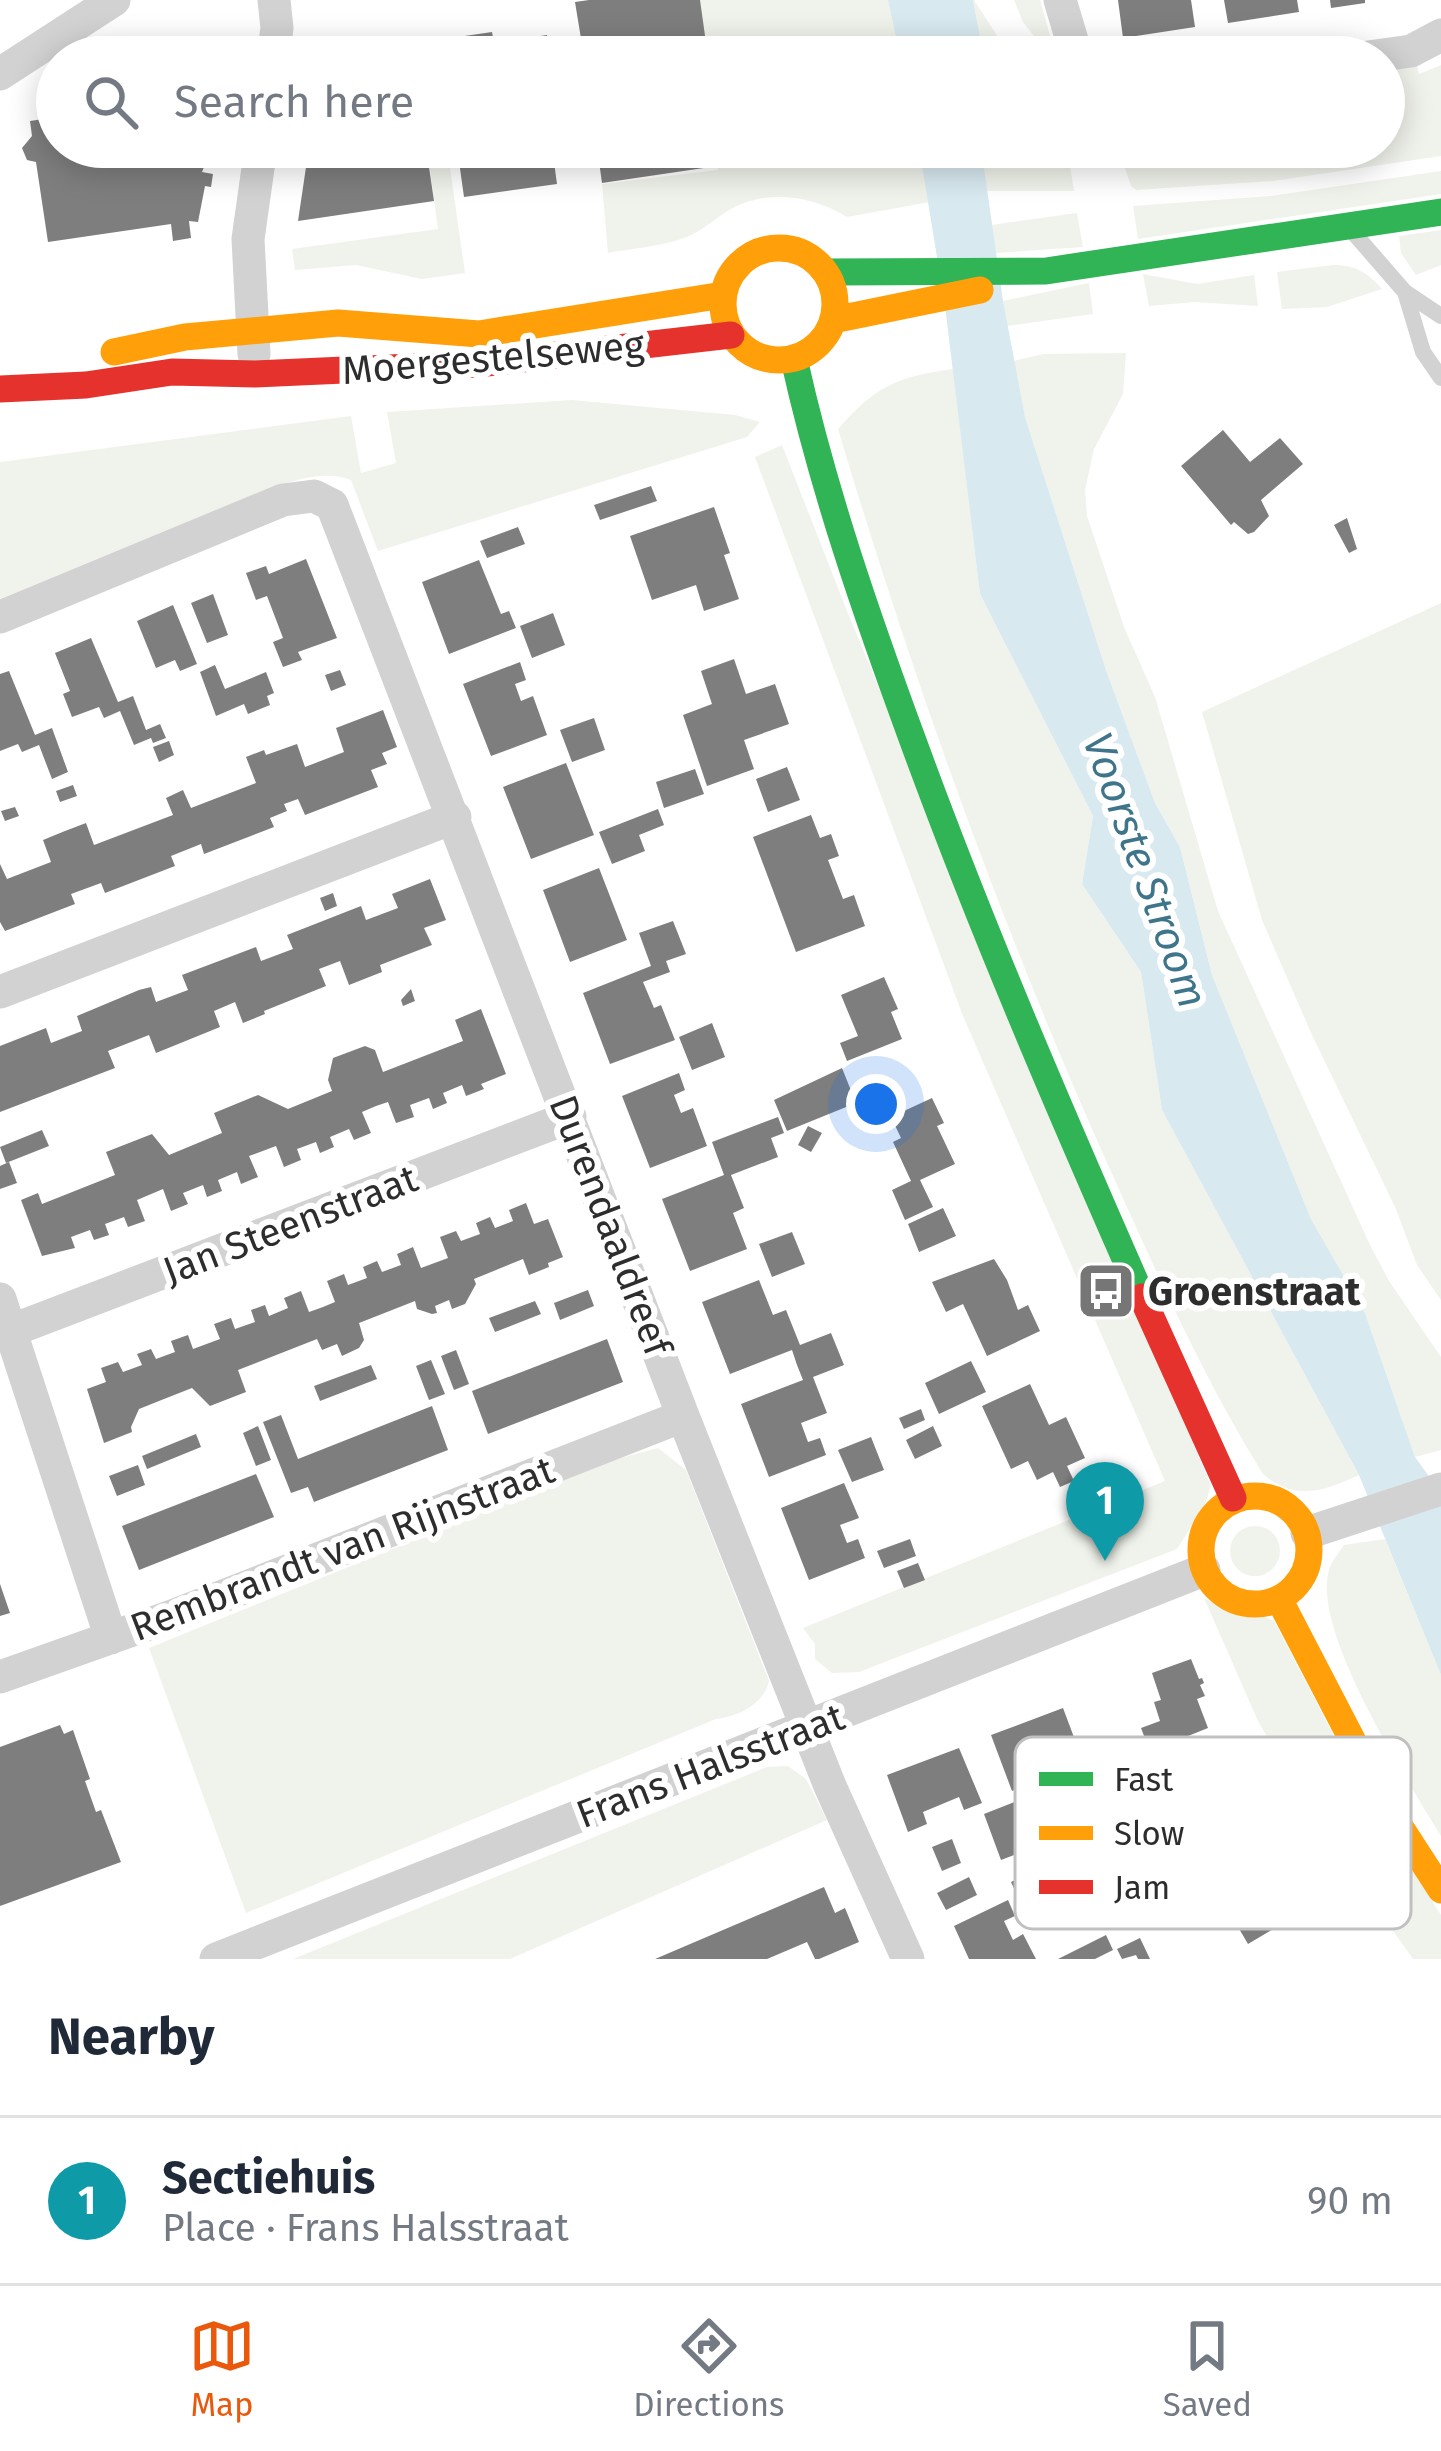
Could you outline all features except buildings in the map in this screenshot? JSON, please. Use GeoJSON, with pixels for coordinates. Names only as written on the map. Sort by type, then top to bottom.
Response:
{"type":"FeatureCollection","features":[{"type":"Feature","properties":{"kind":"main road"},"geometry":{"type":"LineString","coordinates":[[833,320],[931,301],[1006,277],[1441,212]]}},
{"type":"Feature","properties":{"kind":"main road"},"geometry":{"type":"LineString","coordinates":[[796,250],[826,272],[835,296],[833,320],[819,344],[794,359],[757,357],[731,335],[724,320],[723,295],[736,267],[759,251],[796,250]]}},
{"type":"Feature","properties":{"kind":"main road"},"geometry":{"type":"LineString","coordinates":[[826,272],[927,271],[1006,277]]}},
{"type":"Feature","properties":{"kind":"main road","name":"Moergestelseweg"},"geometry":{"type":"LineString","coordinates":[[0,386],[185,337],[338,323],[478,334],[723,295]]}},
{"type":"Feature","properties":{"kind":"main road","name":"Moergestelseweg"},"geometry":{"type":"LineString","coordinates":[[0,386],[86,385],[172,372],[255,374],[478,364],[731,335]]}},
{"type":"Feature","properties":{"kind":"main road"},"geometry":{"type":"LineString","coordinates":[[794,359],[833,516],[949,846],[1122,1258],[1233,1498]]}},
{"type":"Feature","properties":{"kind":"main road"},"geometry":{"type":"LineString","coordinates":[[1233,1498],[1276,1500],[1300,1519],[1307,1533],[1309,1557],[1304,1574],[1279,1599],[1243,1604],[1226,1597],[1204,1570],[1200,1554],[1208,1522],[1233,1498]]}},
{"type":"Feature","properties":{"kind":"main road"},"geometry":{"type":"LineString","coordinates":[[1279,1599],[1351,1737]]}},
{"type":"Feature","properties":{"kind":"main road"},"geometry":{"type":"LineString","coordinates":[[1411,1843],[1441,1889]]}},
{"type":"Feature","properties":{"kind":"street"},"geometry":{"type":"LineString","coordinates":[[58,36],[113,0]]}},
{"type":"Feature","properties":{"kind":"street"},"geometry":{"type":"LineString","coordinates":[[274,0],[276,36]]}},
{"type":"Feature","properties":{"kind":"street"},"geometry":{"type":"LineString","coordinates":[[1060,0],[1071,36]]}},
{"type":"Feature","properties":{"kind":"street"},"geometry":{"type":"LineString","coordinates":[[1405,52],[1441,35]]}},
{"type":"Feature","properties":{"kind":"street"},"geometry":{"type":"LineString","coordinates":[[0,74],[36,50]]}},
{"type":"Feature","properties":{"kind":"street"},"geometry":{"type":"LineString","coordinates":[[255,374],[248,239],[258,168]]}},
{"type":"Feature","properties":{"kind":"street","name":"Durendaaldreef"},"geometry":{"type":"LineString","coordinates":[[0,617],[283,500],[314,496],[332,505],[683,1416],[807,1727],[908,1959]]}},
{"type":"Feature","properties":{"kind":"street"},"geometry":{"type":"LineString","coordinates":[[0,992],[455,817]]}},
{"type":"Feature","properties":{"kind":"street","name":"Jan Steenstraat"},"geometry":{"type":"LineString","coordinates":[[3,1309],[570,1117]]}},
{"type":"Feature","properties":{"kind":"street"},"geometry":{"type":"LineString","coordinates":[[3,1309],[111,1638]]}},
{"type":"Feature","properties":{"kind":"street","name":"Rembrandt van Rijnstraat"},"geometry":{"type":"LineString","coordinates":[[0,1677],[683,1416]]}},
{"type":"Feature","properties":{"kind":"street"},"geometry":{"type":"LineString","coordinates":[[1307,1533],[1441,1489]]}},
{"type":"Feature","properties":{"kind":"street","name":"Frans Halsstraat"},"geometry":{"type":"LineString","coordinates":[[217,1959],[1204,1570]]}},
{"type":"Feature","properties":{"kind":"lane"},"geometry":{"type":"LineString","coordinates":[[1348,226],[1406,292],[1441,316]]}},
{"type":"Feature","properties":{"kind":"lane"},"geometry":{"type":"LineString","coordinates":[[1406,292],[1423,352],[1441,378]]}},
{"type":"Feature","properties":{"kind":"shaded area"},"geometry":{"type":"Polygon","coordinates":[[[699,0],[888,0],[896,36],[703,36],[699,0]]]}},
{"type":"Feature","properties":{"kind":"shaded area"},"geometry":{"type":"Polygon","coordinates":[[[973,0],[997,36],[980,36],[973,0]]]}},
{"type":"Feature","properties":{"kind":"shaded area"},"geometry":{"type":"Polygon","coordinates":[[[1014,0],[1040,0],[1050,36],[1034,36],[1014,0]]]}},
{"type":"Feature","properties":{"kind":"shaded area"},"geometry":{"type":"Polygon","coordinates":[[[1416,62],[1419,74],[1441,65],[1441,156],[1405,161],[1405,64],[1416,62]]]}},
{"type":"Feature","properties":{"kind":"shaded area"},"geometry":{"type":"Polygon","coordinates":[[[430,168],[450,168],[465,273],[422,279],[356,265],[295,270],[292,249],[438,229],[430,168]]]}},
{"type":"Feature","properties":{"kind":"shaded area"},"geometry":{"type":"Polygon","coordinates":[[[923,168],[930,202],[847,217],[808,200],[752,200],[682,239],[608,253],[602,184],[718,170],[923,168]]]}},
{"type":"Feature","properties":{"kind":"shaded area"},"geometry":{"type":"Polygon","coordinates":[[[983,168],[1070,168],[1074,191],[986,191],[983,168]]]}},
{"type":"Feature","properties":{"kind":"shaded area"},"geometry":{"type":"Polygon","coordinates":[[[1125,168],[1360,168],[1273,181],[1136,190],[1125,168]]]}},
{"type":"Feature","properties":{"kind":"shaded area"},"geometry":{"type":"Polygon","coordinates":[[[1441,171],[1441,194],[1138,239],[1133,206],[1271,196],[1441,171]]]}},
{"type":"Feature","properties":{"kind":"shaded area"},"geometry":{"type":"Polygon","coordinates":[[[1077,213],[1083,247],[995,253],[991,225],[1077,213]]]}},
{"type":"Feature","properties":{"kind":"shaded area"},"geometry":{"type":"Polygon","coordinates":[[[1441,230],[1441,265],[1416,275],[1401,253],[1399,236],[1441,230]]]}},
{"type":"Feature","properties":{"kind":"shaded area"},"geometry":{"type":"Polygon","coordinates":[[[1333,265],[1360,271],[1382,289],[1327,307],[1282,309],[1277,272],[1333,265]]]}},
{"type":"Feature","properties":{"kind":"shaded area"},"geometry":{"type":"Polygon","coordinates":[[[1143,274],[1197,284],[1254,275],[1258,306],[1195,302],[1149,306],[1143,274]]]}},
{"type":"Feature","properties":{"kind":"shaded area"},"geometry":{"type":"Polygon","coordinates":[[[1089,283],[1093,314],[1007,326],[1003,301],[1089,283]]]}},
{"type":"Feature","properties":{"kind":"shaded area"},"geometry":{"type":"Polygon","coordinates":[[[1126,353],[1123,394],[1094,449],[1085,490],[1087,516],[1124,627],[1155,697],[1218,911],[1370,1245],[1441,1357],[1441,1450],[1415,1457],[1365,1313],[1311,1219],[1212,975],[1180,847],[1155,803],[1106,670],[1025,417],[1013,361],[1044,354],[1126,353]]]}},
{"type":"Feature","properties":{"kind":"shaded area"},"geometry":{"type":"Polygon","coordinates":[[[953,369],[980,594],[1093,816],[1082,884],[1141,972],[1162,1110],[1359,1475],[1334,1486],[1298,1491],[1263,1474],[1198,1358],[1065,1067],[927,706],[838,429],[888,386],[953,369]]]}},
{"type":"Feature","properties":{"kind":"shaded area"},"geometry":{"type":"Polygon","coordinates":[[[572,400],[735,415],[760,422],[747,437],[378,551],[351,480],[306,478],[262,491],[0,599],[0,462],[351,416],[361,473],[396,463],[387,412],[572,400]]]}},
{"type":"Feature","properties":{"kind":"shaded area"},"geometry":{"type":"Polygon","coordinates":[[[782,445],[1211,1486],[1204,1507],[1177,1549],[859,1672],[832,1673],[815,1659],[815,1644],[803,1628],[1165,1481],[963,1016],[755,457],[782,445]]]}},
{"type":"Feature","properties":{"kind":"shaded area"},"geometry":{"type":"Polygon","coordinates":[[[1441,603],[1441,1300],[1417,1265],[1396,1209],[1262,920],[1202,712],[1441,603]]]}},
{"type":"Feature","properties":{"kind":"shaded area"},"geometry":{"type":"Polygon","coordinates":[[[658,1448],[686,1470],[769,1681],[756,1703],[246,1913],[149,1648],[609,1461],[658,1448]]]}},
{"type":"Feature","properties":{"kind":"shaded area"},"geometry":{"type":"Polygon","coordinates":[[[1255,1526],[1273,1533],[1280,1551],[1273,1569],[1255,1576],[1237,1569],[1230,1551],[1237,1533],[1255,1526]]]}},
{"type":"Feature","properties":{"kind":"shaded area"},"geometry":{"type":"Polygon","coordinates":[[[1385,1539],[1441,1675],[1441,1836],[1411,1787],[1411,1737],[1383,1737],[1334,1629],[1327,1596],[1330,1567],[1344,1545],[1385,1539]]]}},
{"type":"Feature","properties":{"kind":"shaded area"},"geometry":{"type":"Polygon","coordinates":[[[1204,1598],[1274,1621],[1334,1737],[1267,1737],[1204,1598]]]}},
{"type":"Feature","properties":{"kind":"shaded area"},"geometry":{"type":"Polygon","coordinates":[[[788,1766],[806,1779],[827,1820],[510,1959],[293,1959],[767,1767],[788,1766]]]}},
{"type":"Feature","properties":{"kind":"shaded area"},"geometry":{"type":"Polygon","coordinates":[[[1411,1868],[1441,1915],[1441,1959],[1413,1959],[1392,1929],[1411,1929],[1411,1868]]]}},
{"type":"Feature","properties":{"kind":"water"},"geometry":{"type":"Polygon","coordinates":[[[888,0],[973,0],[980,36],[896,36],[888,0]]]}},
{"type":"Feature","properties":{"kind":"water","name":"Voorste Stroom"},"geometry":{"type":"Polygon","coordinates":[[[922,168],[984,168],[1025,417],[1106,670],[1155,803],[1180,847],[1212,975],[1311,1219],[1365,1313],[1415,1457],[1441,1493],[1441,1675],[1359,1475],[1162,1110],[1141,972],[1082,884],[1093,816],[980,594],[945,306],[922,168]]]}},
{"type":"Feature","properties":{"kind":"traffic: fast"},"geometry":{"type":"LineString","coordinates":[[826,272],[1046,271],[1441,212]]}},
{"type":"Feature","properties":{"kind":"traffic: fast"},"geometry":{"type":"LineString","coordinates":[[794,359],[847,552],[913,741],[1023,1021],[1142,1297]]}},
{"type":"Feature","properties":{"kind":"traffic: slow"},"geometry":{"type":"LineString","coordinates":[[779,248],[801,252],[819,264],[831,282],[835,304],[831,326],[819,344],[801,356],[779,360],[757,356],[739,344],[727,326],[723,304],[727,282],[739,264],[757,252],[779,248]]}},
{"type":"Feature","properties":{"kind":"traffic: slow"},"geometry":{"type":"LineString","coordinates":[[833,320],[980,290]]}},
{"type":"Feature","properties":{"kind":"traffic: slow"},"geometry":{"type":"LineString","coordinates":[[114,352],[185,337],[338,323],[479,334],[723,295]]}},
{"type":"Feature","properties":{"kind":"traffic: slow"},"geometry":{"type":"LineString","coordinates":[[1255,1496],[1276,1500],[1293,1512],[1305,1529],[1309,1550],[1305,1571],[1293,1588],[1276,1600],[1255,1604],[1234,1600],[1217,1588],[1205,1571],[1201,1550],[1205,1529],[1217,1512],[1234,1500],[1255,1496]]}},
{"type":"Feature","properties":{"kind":"traffic: slow"},"geometry":{"type":"LineString","coordinates":[[1279,1599],[1351,1737]]}},
{"type":"Feature","properties":{"kind":"traffic: slow"},"geometry":{"type":"LineString","coordinates":[[1411,1844],[1441,1890]]}},
{"type":"Feature","properties":{"kind":"traffic: jam"},"geometry":{"type":"LineString","coordinates":[[0,389],[86,385],[172,372],[255,374],[478,364],[731,335]]}},
{"type":"Feature","properties":{"kind":"traffic: jam"},"geometry":{"type":"LineString","coordinates":[[1142,1297],[1233,1498]]}},
{"type":"Feature","properties":{"kind":"place","name":"Groenstraat"},"geometry":{"type":"Point","coordinates":[1106,1291]}},
{"type":"Feature","properties":{"kind":"place","name":"Sectiehuis"},"geometry":{"type":"Point","coordinates":[1105,1561]}}]}
